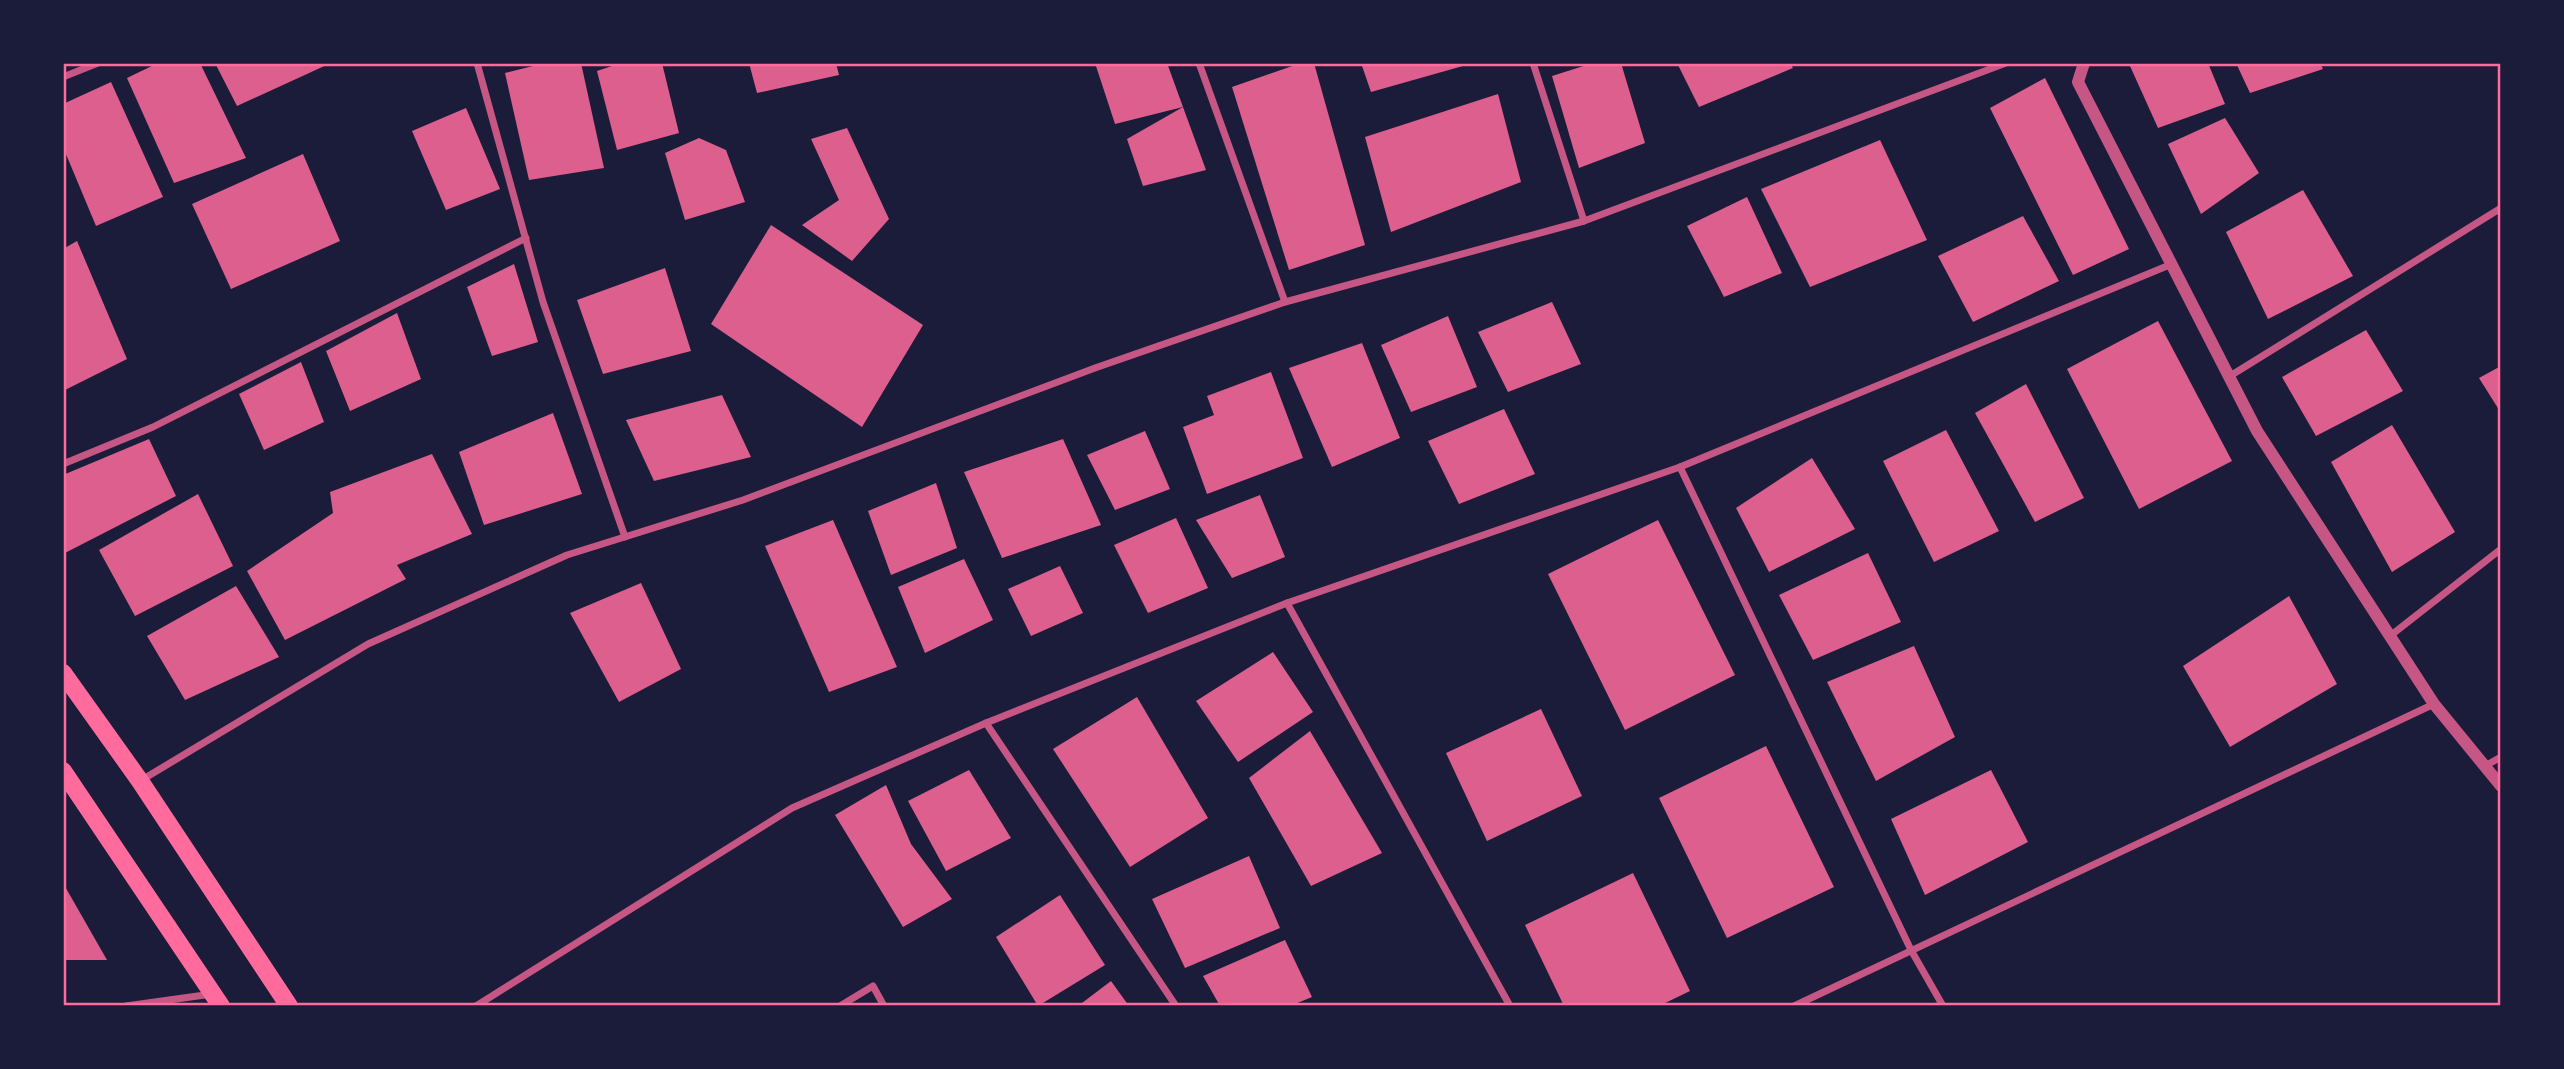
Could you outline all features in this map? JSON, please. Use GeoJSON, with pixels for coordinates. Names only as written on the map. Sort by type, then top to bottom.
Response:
{"type":"FeatureCollection","features":[{"type":"Feature","properties":{"kind":"main road"},"geometry":{"type":"LineString","coordinates":[[63,673],[140,781],[289,1006]]}},
{"type":"Feature","properties":{"kind":"main road"},"geometry":{"type":"LineString","coordinates":[[63,771],[217,1000]]}},
{"type":"Feature","properties":{"kind":"street"},"geometry":{"type":"LineString","coordinates":[[63,77],[98,63]]}},
{"type":"Feature","properties":{"kind":"street"},"geometry":{"type":"LineString","coordinates":[[477,63],[543,302],[625,537]]}},
{"type":"Feature","properties":{"kind":"street"},"geometry":{"type":"LineString","coordinates":[[1199,63],[1284,302]]}},
{"type":"Feature","properties":{"kind":"street"},"geometry":{"type":"LineString","coordinates":[[1533,63],[1584,221]]}},
{"type":"Feature","properties":{"kind":"street"},"geometry":{"type":"LineString","coordinates":[[140,781],[368,644],[567,555],[743,500],[1094,368],[1284,302],[1584,221],[2007,63]]}},
{"type":"Feature","properties":{"kind":"street"},"geometry":{"type":"LineString","coordinates":[[2084,63],[2078,82],[2257,430],[2434,704],[2501,786]]}},
{"type":"Feature","properties":{"kind":"street"},"geometry":{"type":"LineString","coordinates":[[2230,376],[2501,208]]}},
{"type":"Feature","properties":{"kind":"street"},"geometry":{"type":"LineString","coordinates":[[63,464],[153,428],[526,238]]}},
{"type":"Feature","properties":{"kind":"street"},"geometry":{"type":"LineString","coordinates":[[475,1006],[792,808],[986,723],[1287,603],[1679,467],[2172,264]]}},
{"type":"Feature","properties":{"kind":"street"},"geometry":{"type":"LineString","coordinates":[[1679,467],[1912,950],[1942,1006]]}},
{"type":"Feature","properties":{"kind":"street"},"geometry":{"type":"LineString","coordinates":[[2390,636],[2501,549]]}},
{"type":"Feature","properties":{"kind":"street"},"geometry":{"type":"LineString","coordinates":[[1287,603],[1510,1006]]}},
{"type":"Feature","properties":{"kind":"street"},"geometry":{"type":"LineString","coordinates":[[1794,1006],[2434,704]]}},
{"type":"Feature","properties":{"kind":"street"},"geometry":{"type":"LineString","coordinates":[[986,723],[1175,1006]]}},
{"type":"Feature","properties":{"kind":"street"},"geometry":{"type":"LineString","coordinates":[[2485,766],[2501,757]]}},
{"type":"Feature","properties":{"kind":"street"},"geometry":{"type":"LineString","coordinates":[[840,1006],[873,986],[884,1006]]}},
{"type":"Feature","properties":{"kind":"street"},"geometry":{"type":"LineString","coordinates":[[126,1006],[217,1000]]}},
{"type":"Feature","properties":{"kind":"building"},"geometry":{"type":"Polygon","coordinates":[[[158,63],[200,63],[246,158],[174,183],[127,78],[158,63]]]}},
{"type":"Feature","properties":{"kind":"building"},"geometry":{"type":"Polygon","coordinates":[[[215,63],[331,63],[237,106],[215,63]]]}},
{"type":"Feature","properties":{"kind":"building"},"geometry":{"type":"Polygon","coordinates":[[[545,63],[581,63],[604,168],[529,180],[505,73],[545,63]]]}},
{"type":"Feature","properties":{"kind":"building"},"geometry":{"type":"Polygon","coordinates":[[[621,63],[662,63],[679,133],[617,150],[597,71],[621,63]]]}},
{"type":"Feature","properties":{"kind":"building"},"geometry":{"type":"Polygon","coordinates":[[[749,63],[836,63],[839,75],[757,93],[749,63]]]}},
{"type":"Feature","properties":{"kind":"building"},"geometry":{"type":"Polygon","coordinates":[[[1095,63],[1167,63],[1183,107],[1115,124],[1095,63]]]}},
{"type":"Feature","properties":{"kind":"building"},"geometry":{"type":"Polygon","coordinates":[[[1301,63],[1314,63],[1365,245],[1289,270],[1232,87],[1301,63]]]}},
{"type":"Feature","properties":{"kind":"building"},"geometry":{"type":"Polygon","coordinates":[[[1361,63],[1470,63],[1470,64],[1371,92],[1361,63]]]}},
{"type":"Feature","properties":{"kind":"building"},"geometry":{"type":"Polygon","coordinates":[[[1593,63],[1621,63],[1645,143],[1579,168],[1552,76],[1593,63]]]}},
{"type":"Feature","properties":{"kind":"building"},"geometry":{"type":"Polygon","coordinates":[[[1677,63],[1790,63],[1793,68],[1699,107],[1677,63]]]}},
{"type":"Feature","properties":{"kind":"building"},"geometry":{"type":"Polygon","coordinates":[[[2136,63],[2208,63],[2225,104],[2158,128],[2130,66],[2136,63]]]}},
{"type":"Feature","properties":{"kind":"building"},"geometry":{"type":"Polygon","coordinates":[[[2236,63],[2320,63],[2323,69],[2250,93],[2236,63]]]}},
{"type":"Feature","properties":{"kind":"building"},"geometry":{"type":"Polygon","coordinates":[[[2045,78],[2129,249],[2073,275],[1990,108],[2045,78]]]}},
{"type":"Feature","properties":{"kind":"building"},"geometry":{"type":"Polygon","coordinates":[[[111,82],[163,197],[96,226],[63,147],[63,104],[111,82]]]}},
{"type":"Feature","properties":{"kind":"building"},"geometry":{"type":"Polygon","coordinates":[[[1498,94],[1521,182],[1391,232],[1365,137],[1498,94]]]}},
{"type":"Feature","properties":{"kind":"building"},"geometry":{"type":"Polygon","coordinates":[[[1183,107],[1206,170],[1143,186],[1127,139],[1183,107]]]}},
{"type":"Feature","properties":{"kind":"building"},"geometry":{"type":"Polygon","coordinates":[[[466,108],[500,189],[446,210],[412,131],[466,108]]]}},
{"type":"Feature","properties":{"kind":"building"},"geometry":{"type":"Polygon","coordinates":[[[2225,118],[2259,173],[2201,214],[2168,144],[2225,118]]]}},
{"type":"Feature","properties":{"kind":"building"},"geometry":{"type":"Polygon","coordinates":[[[847,128],[889,219],[852,261],[802,225],[839,200],[811,139],[847,128]]]}},
{"type":"Feature","properties":{"kind":"building"},"geometry":{"type":"Polygon","coordinates":[[[699,138],[726,150],[745,202],[685,220],[665,153],[699,138]]]}},
{"type":"Feature","properties":{"kind":"building"},"geometry":{"type":"Polygon","coordinates":[[[1880,140],[1927,240],[1810,287],[1761,189],[1880,140]]]}},
{"type":"Feature","properties":{"kind":"building"},"geometry":{"type":"Polygon","coordinates":[[[303,154],[340,241],[231,289],[192,204],[303,154]]]}},
{"type":"Feature","properties":{"kind":"building"},"geometry":{"type":"Polygon","coordinates":[[[2303,190],[2353,276],[2268,319],[2226,232],[2303,190]]]}},
{"type":"Feature","properties":{"kind":"building"},"geometry":{"type":"Polygon","coordinates":[[[1747,197],[1782,273],[1724,297],[1687,226],[1747,197]]]}},
{"type":"Feature","properties":{"kind":"building"},"geometry":{"type":"Polygon","coordinates":[[[2023,216],[2059,281],[1973,322],[1938,256],[2023,216]]]}},
{"type":"Feature","properties":{"kind":"building"},"geometry":{"type":"Polygon","coordinates":[[[771,225],[923,325],[862,427],[711,324],[771,225]]]}},
{"type":"Feature","properties":{"kind":"building"},"geometry":{"type":"Polygon","coordinates":[[[77,241],[127,359],[63,391],[63,249],[77,241]]]}},
{"type":"Feature","properties":{"kind":"building"},"geometry":{"type":"Polygon","coordinates":[[[514,264],[538,342],[492,356],[467,287],[514,264]]]}},
{"type":"Feature","properties":{"kind":"building"},"geometry":{"type":"Polygon","coordinates":[[[665,268],[691,351],[603,374],[577,300],[665,268]]]}},
{"type":"Feature","properties":{"kind":"building"},"geometry":{"type":"Polygon","coordinates":[[[1552,302],[1581,364],[1508,392],[1478,332],[1552,302]]]}},
{"type":"Feature","properties":{"kind":"building"},"geometry":{"type":"Polygon","coordinates":[[[397,313],[421,379],[350,411],[326,351],[397,313]]]}},
{"type":"Feature","properties":{"kind":"building"},"geometry":{"type":"Polygon","coordinates":[[[1448,316],[1477,387],[1411,412],[1381,345],[1448,316]]]}},
{"type":"Feature","properties":{"kind":"building"},"geometry":{"type":"Polygon","coordinates":[[[2158,321],[2232,461],[2139,509],[2067,369],[2158,321]]]}},
{"type":"Feature","properties":{"kind":"building"},"geometry":{"type":"Polygon","coordinates":[[[2366,330],[2403,391],[2316,436],[2282,377],[2366,330]]]}},
{"type":"Feature","properties":{"kind":"building"},"geometry":{"type":"Polygon","coordinates":[[[1362,343],[1400,438],[1332,467],[1289,368],[1362,343]]]}},
{"type":"Feature","properties":{"kind":"building"},"geometry":{"type":"Polygon","coordinates":[[[301,362],[324,422],[264,450],[239,394],[301,362]]]}},
{"type":"Feature","properties":{"kind":"building"},"geometry":{"type":"Polygon","coordinates":[[[2501,366],[2501,413],[2479,378],[2501,366]]]}},
{"type":"Feature","properties":{"kind":"building"},"geometry":{"type":"Polygon","coordinates":[[[1271,372],[1303,458],[1207,494],[1183,427],[1214,415],[1207,396],[1271,372]]]}},
{"type":"Feature","properties":{"kind":"building"},"geometry":{"type":"Polygon","coordinates":[[[2026,384],[2084,498],[2035,522],[1975,413],[2026,384]]]}},
{"type":"Feature","properties":{"kind":"building"},"geometry":{"type":"Polygon","coordinates":[[[722,395],[751,457],[654,481],[626,420],[722,395]]]}},
{"type":"Feature","properties":{"kind":"building"},"geometry":{"type":"Polygon","coordinates":[[[1504,409],[1535,474],[1459,504],[1428,441],[1504,409]]]}},
{"type":"Feature","properties":{"kind":"building"},"geometry":{"type":"Polygon","coordinates":[[[553,413],[582,494],[484,525],[459,452],[553,413]]]}},
{"type":"Feature","properties":{"kind":"building"},"geometry":{"type":"Polygon","coordinates":[[[2392,425],[2455,532],[2392,572],[2331,462],[2392,425]]]}},
{"type":"Feature","properties":{"kind":"building"},"geometry":{"type":"Polygon","coordinates":[[[1946,430],[1999,531],[1934,562],[1883,461],[1946,430]]]}},
{"type":"Feature","properties":{"kind":"building"},"geometry":{"type":"Polygon","coordinates":[[[1145,431],[1170,489],[1115,510],[1087,455],[1145,431]]]}},
{"type":"Feature","properties":{"kind":"building"},"geometry":{"type":"Polygon","coordinates":[[[149,439],[176,496],[63,554],[63,475],[149,439]]]}},
{"type":"Feature","properties":{"kind":"building"},"geometry":{"type":"Polygon","coordinates":[[[1063,439],[1101,525],[1002,558],[964,472],[1063,439]]]}},
{"type":"Feature","properties":{"kind":"building"},"geometry":{"type":"Polygon","coordinates":[[[432,454],[472,534],[397,565],[406,579],[285,640],[247,571],[333,513],[330,492],[432,454]]]}},
{"type":"Feature","properties":{"kind":"building"},"geometry":{"type":"Polygon","coordinates":[[[1812,458],[1855,529],[1769,572],[1736,508],[1812,458]]]}},
{"type":"Feature","properties":{"kind":"building"},"geometry":{"type":"Polygon","coordinates":[[[936,483],[957,548],[891,575],[868,511],[936,483]]]}},
{"type":"Feature","properties":{"kind":"building"},"geometry":{"type":"Polygon","coordinates":[[[198,494],[233,566],[135,616],[99,550],[198,494]]]}},
{"type":"Feature","properties":{"kind":"building"},"geometry":{"type":"Polygon","coordinates":[[[1260,495],[1285,557],[1232,578],[1196,520],[1260,495]]]}},
{"type":"Feature","properties":{"kind":"building"},"geometry":{"type":"Polygon","coordinates":[[[1176,518],[1208,588],[1148,613],[1114,545],[1176,518]]]}},
{"type":"Feature","properties":{"kind":"building"},"geometry":{"type":"Polygon","coordinates":[[[833,520],[897,667],[829,692],[765,546],[833,520]]]}},
{"type":"Feature","properties":{"kind":"building"},"geometry":{"type":"Polygon","coordinates":[[[1658,520],[1735,675],[1625,730],[1548,574],[1658,520]]]}},
{"type":"Feature","properties":{"kind":"building"},"geometry":{"type":"Polygon","coordinates":[[[1868,553],[1901,622],[1813,660],[1779,595],[1868,553]]]}},
{"type":"Feature","properties":{"kind":"building"},"geometry":{"type":"Polygon","coordinates":[[[964,559],[993,620],[925,653],[898,587],[964,559]]]}},
{"type":"Feature","properties":{"kind":"building"},"geometry":{"type":"Polygon","coordinates":[[[1060,566],[1083,613],[1031,636],[1008,589],[1060,566]]]}},
{"type":"Feature","properties":{"kind":"building"},"geometry":{"type":"Polygon","coordinates":[[[641,583],[681,669],[619,702],[570,613],[641,583]]]}},
{"type":"Feature","properties":{"kind":"building"},"geometry":{"type":"Polygon","coordinates":[[[236,586],[279,657],[185,700],[147,636],[236,586]]]}},
{"type":"Feature","properties":{"kind":"building"},"geometry":{"type":"Polygon","coordinates":[[[2289,596],[2337,684],[2230,747],[2183,666],[2289,596]]]}},
{"type":"Feature","properties":{"kind":"building"},"geometry":{"type":"Polygon","coordinates":[[[1914,646],[1955,737],[1876,781],[1827,682],[1914,646]]]}},
{"type":"Feature","properties":{"kind":"building"},"geometry":{"type":"Polygon","coordinates":[[[1273,652],[1313,712],[1238,762],[1196,701],[1273,652]]]}},
{"type":"Feature","properties":{"kind":"building"},"geometry":{"type":"Polygon","coordinates":[[[1137,697],[1208,818],[1130,867],[1053,749],[1137,697]]]}},
{"type":"Feature","properties":{"kind":"building"},"geometry":{"type":"Polygon","coordinates":[[[1541,709],[1582,796],[1487,841],[1446,753],[1541,709]]]}},
{"type":"Feature","properties":{"kind":"building"},"geometry":{"type":"Polygon","coordinates":[[[1310,731],[1382,853],[1311,886],[1249,778],[1310,731]]]}},
{"type":"Feature","properties":{"kind":"building"},"geometry":{"type":"Polygon","coordinates":[[[1766,746],[1834,887],[1727,938],[1659,798],[1766,746]]]}},
{"type":"Feature","properties":{"kind":"building"},"geometry":{"type":"Polygon","coordinates":[[[969,770],[1011,838],[946,871],[908,801],[969,770]]]}},
{"type":"Feature","properties":{"kind":"building"},"geometry":{"type":"Polygon","coordinates":[[[1991,770],[2028,842],[1925,895],[1891,819],[1991,770]]]}},
{"type":"Feature","properties":{"kind":"building"},"geometry":{"type":"Polygon","coordinates":[[[886,785],[911,844],[952,899],[903,927],[835,815],[886,785]]]}},
{"type":"Feature","properties":{"kind":"building"},"geometry":{"type":"Polygon","coordinates":[[[1249,856],[1280,928],[1185,968],[1152,899],[1249,856]]]}},
{"type":"Feature","properties":{"kind":"building"},"geometry":{"type":"Polygon","coordinates":[[[1633,873],[1690,991],[1659,1006],[1564,1006],[1525,925],[1633,873]]]}},
{"type":"Feature","properties":{"kind":"building"},"geometry":{"type":"Polygon","coordinates":[[[63,883],[107,960],[63,960],[63,883]]]}},
{"type":"Feature","properties":{"kind":"building"},"geometry":{"type":"Polygon","coordinates":[[[1060,895],[1105,965],[1038,1006],[996,937],[1060,895]]]}},
{"type":"Feature","properties":{"kind":"building"},"geometry":{"type":"Polygon","coordinates":[[[1285,940],[1312,997],[1290,1006],[1220,1006],[1203,976],[1285,940]]]}},
{"type":"Feature","properties":{"kind":"building"},"geometry":{"type":"Polygon","coordinates":[[[1111,981],[1129,1006],[1078,1006],[1111,981]]]}}]}
